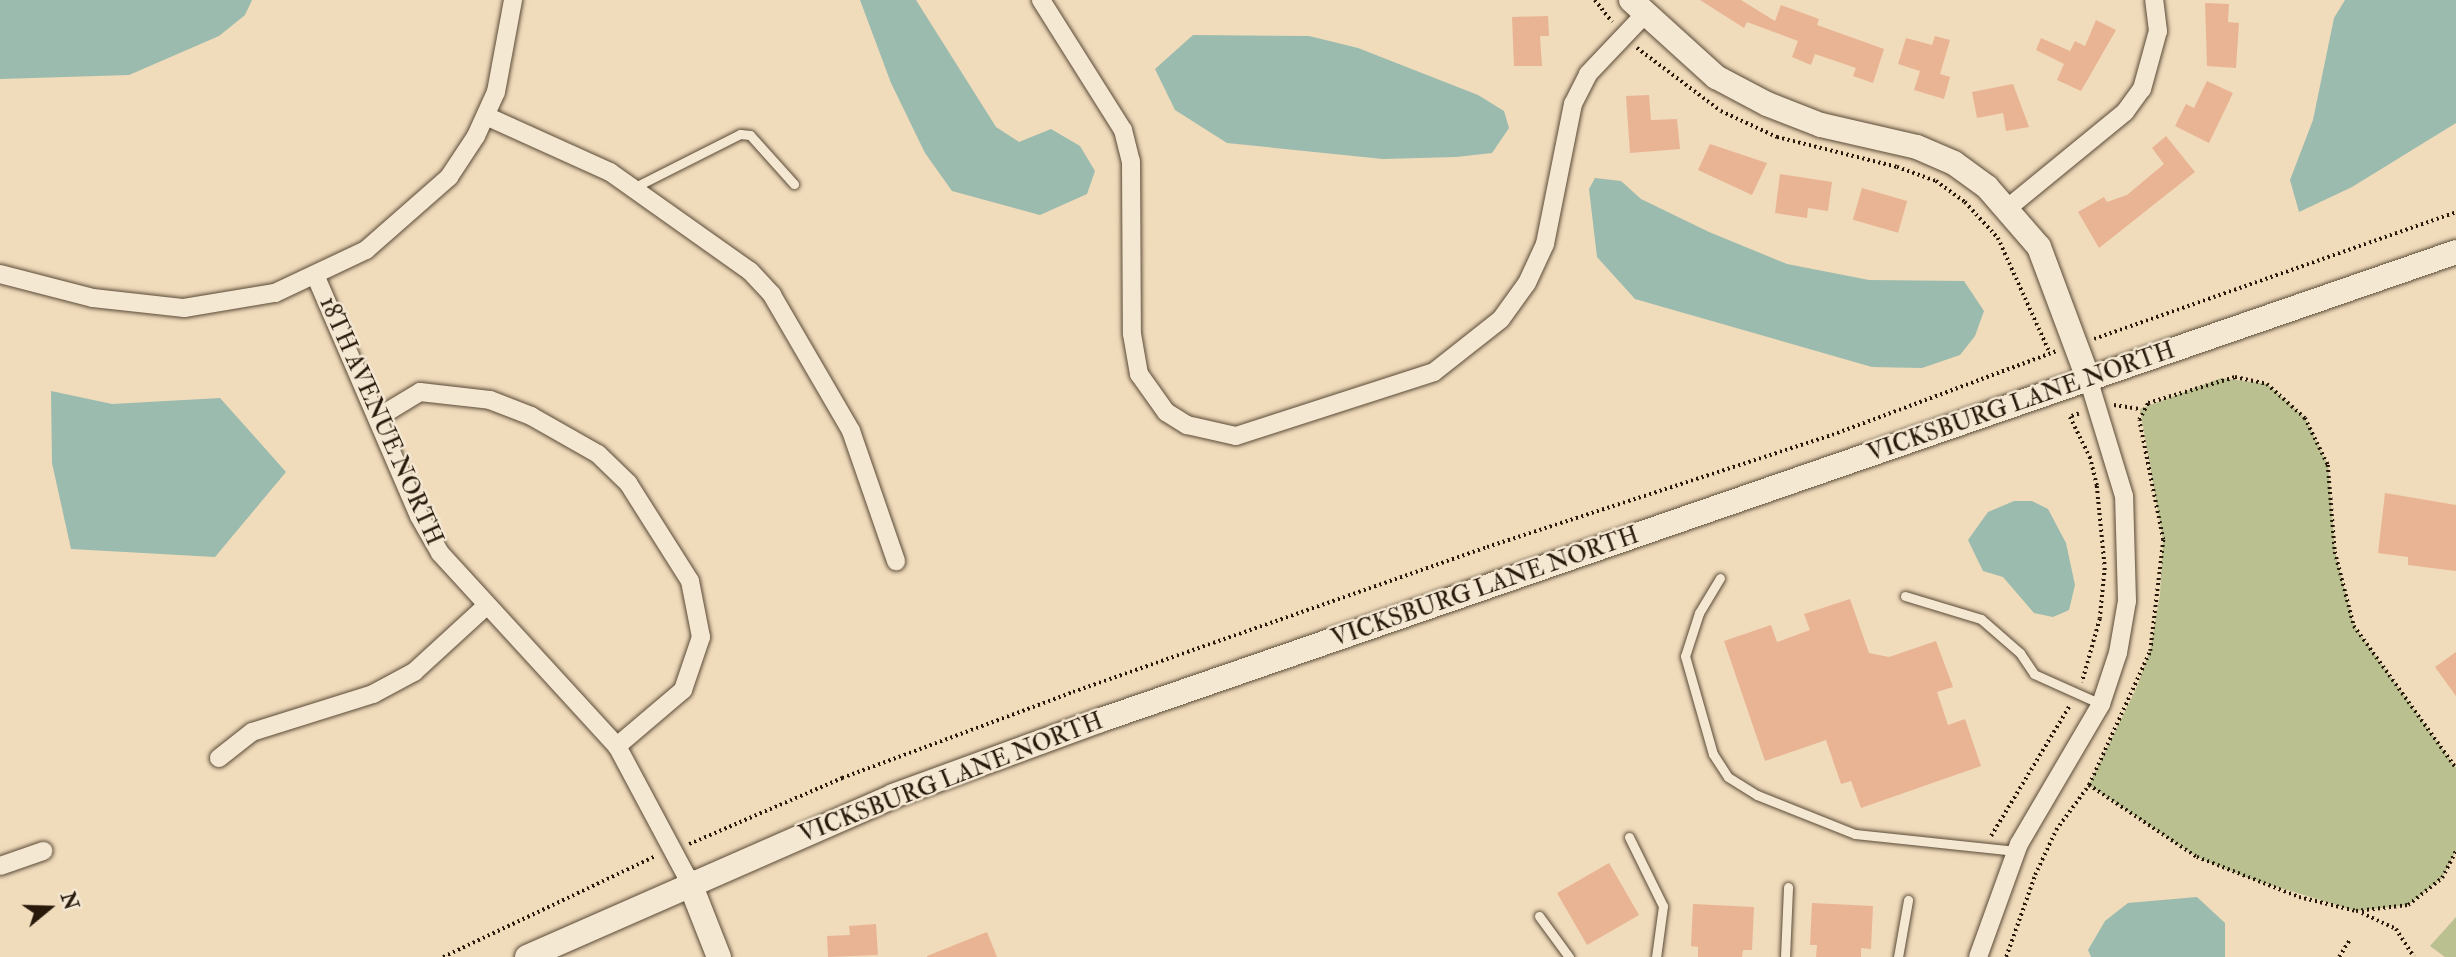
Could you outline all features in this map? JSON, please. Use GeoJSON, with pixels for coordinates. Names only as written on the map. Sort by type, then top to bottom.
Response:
{"type":"FeatureCollection","features":[{"type":"Feature","properties":{"kind":"main road"},"geometry":{"type":"LineString","coordinates":[[1638,8],[1716,76],[1767,104],[1954,163],[2009,207],[2050,271],[2088,378]]}},
{"type":"Feature","properties":{"kind":"main road","name":"VICKSBURG LANE NORTH"},"geometry":{"type":"LineString","coordinates":[[527,957],[689,881],[893,796],[1101,720],[2456,252]]}},
{"type":"Feature","properties":{"kind":"main road","name":"18TH AVENUE NORTH"},"geometry":{"type":"LineString","coordinates":[[689,881],[719,957]]}},
{"type":"Feature","properties":{"kind":"street","name":"18TH AVENUE NORTH"},"geometry":{"type":"LineString","coordinates":[[513,0],[507,45],[486,116],[449,177],[410,217],[366,250],[316,277],[419,516],[440,553],[485,607],[617,746],[689,881]]}},
{"type":"Feature","properties":{"kind":"street"},"geometry":{"type":"LineString","coordinates":[[1041,0],[1123,130],[1133,193],[1133,354],[1139,374],[1166,412],[1211,434],[1236,436],[1394,389],[1471,348],[1527,284],[1551,223],[1573,104],[1588,74],[1638,8]]}},
{"type":"Feature","properties":{"kind":"street"},"geometry":{"type":"LineString","coordinates":[[2009,207],[2124,112],[2141,89],[2158,31],[2154,0]]}},
{"type":"Feature","properties":{"kind":"street"},"geometry":{"type":"LineString","coordinates":[[486,116],[583,157],[633,188],[750,271],[785,312],[851,430],[896,561]]}},
{"type":"Feature","properties":{"kind":"street"},"geometry":{"type":"LineString","coordinates":[[0,274],[93,298],[184,307],[275,293],[316,277]]}},
{"type":"Feature","properties":{"kind":"street"},"geometry":{"type":"LineString","coordinates":[[1978,957],[2016,851],[2101,704],[2127,601],[2129,548],[2124,496],[2088,378]]}},
{"type":"Feature","properties":{"kind":"street"},"geometry":{"type":"LineString","coordinates":[[377,418],[420,392],[490,400],[531,416],[598,454],[628,483],[690,581],[701,637],[684,690],[617,746]]}},
{"type":"Feature","properties":{"kind":"street"},"geometry":{"type":"LineString","coordinates":[[219,758],[252,732],[373,694],[414,672],[485,607]]}},
{"type":"Feature","properties":{"kind":"street"},"geometry":{"type":"LineString","coordinates":[[0,866],[43,850]]}},
{"type":"Feature","properties":{"kind":"lane"},"geometry":{"type":"LineString","coordinates":[[633,188],[740,134],[750,135],[794,184]]}},
{"type":"Feature","properties":{"kind":"lane"},"geometry":{"type":"LineString","coordinates":[[1720,578],[1699,613],[1685,656],[1713,754],[1728,777],[1757,794],[1855,834],[1982,850],[2016,851]]}},
{"type":"Feature","properties":{"kind":"lane"},"geometry":{"type":"LineString","coordinates":[[1905,596],[1981,620],[2020,653],[2034,674],[2101,704]]}},
{"type":"Feature","properties":{"kind":"lane"},"geometry":{"type":"LineString","coordinates":[[1629,837],[1663,906],[1656,957]]}},
{"type":"Feature","properties":{"kind":"lane"},"geometry":{"type":"LineString","coordinates":[[1785,957],[1788,887]]}},
{"type":"Feature","properties":{"kind":"lane"},"geometry":{"type":"LineString","coordinates":[[1899,957],[1908,900]]}},
{"type":"Feature","properties":{"kind":"lane"},"geometry":{"type":"LineString","coordinates":[[1539,916],[1569,957]]}},
{"type":"Feature","properties":{"kind":"path"},"geometry":{"type":"LineString","coordinates":[[1595,0],[1611,21]]}},
{"type":"Feature","properties":{"kind":"path"},"geometry":{"type":"LineString","coordinates":[[443,957],[674,851],[842,778],[1012,714],[1487,547],[1819,439],[2050,353],[1998,237],[1965,202],[1936,181],[1897,167],[1766,132],[1672,80],[1636,47]]}},
{"type":"Feature","properties":{"kind":"path"},"geometry":{"type":"LineString","coordinates":[[2102,337],[2456,212]]}},
{"type":"Feature","properties":{"kind":"path"},"geometry":{"type":"LineString","coordinates":[[2119,404],[2140,409],[2235,377],[2267,384],[2305,418],[2328,465],[2335,552],[2354,626],[2456,768]]}},
{"type":"Feature","properties":{"kind":"path"},"geometry":{"type":"LineString","coordinates":[[2006,957],[2015,922],[2056,830],[2089,785],[2136,689],[2150,651],[2160,594],[2163,540],[2140,409]]}},
{"type":"Feature","properties":{"kind":"path"},"geometry":{"type":"LineString","coordinates":[[1982,850],[2090,669],[2105,568],[2095,477],[2070,417]]}},
{"type":"Feature","properties":{"kind":"path"},"geometry":{"type":"LineString","coordinates":[[2089,785],[2197,857],[2299,897],[2356,911],[2396,929],[2414,957]]}},
{"type":"Feature","properties":{"kind":"path"},"geometry":{"type":"LineString","coordinates":[[2356,911],[2408,905],[2442,878],[2456,851]]}},
{"type":"Feature","properties":{"kind":"path"},"geometry":{"type":"LineString","coordinates":[[2339,957],[2349,941]]}},
{"type":"Feature","properties":{"kind":"green space"},"geometry":{"type":"Polygon","coordinates":[[[2221,378],[2267,384],[2305,418],[2328,465],[2335,552],[2354,626],[2456,768],[2456,851],[2442,878],[2408,905],[2356,911],[2248,878],[2197,857],[2089,785],[2136,689],[2150,651],[2160,594],[2163,540],[2140,409],[2221,378]]]}},
{"type":"Feature","properties":{"kind":"green space"},"geometry":{"type":"Polygon","coordinates":[[[2456,917],[2456,957],[2445,957],[2430,946],[2456,917]]]}},
{"type":"Feature","properties":{"kind":"shaded area"},"geometry":{"type":"Polygon","coordinates":[[[0,0],[252,0],[245,15],[219,36],[129,75],[0,79],[0,0]]]}},
{"type":"Feature","properties":{"kind":"shaded area"},"geometry":{"type":"Polygon","coordinates":[[[860,0],[916,0],[996,127],[1019,142],[1051,129],[1080,146],[1095,171],[1087,194],[1040,215],[952,191],[925,153],[891,83],[860,0]]]}},
{"type":"Feature","properties":{"kind":"shaded area"},"geometry":{"type":"Polygon","coordinates":[[[2345,0],[2456,0],[2456,123],[2352,187],[2299,212],[2290,180],[2313,120],[2334,18],[2345,0]]]}},
{"type":"Feature","properties":{"kind":"shaded area"},"geometry":{"type":"Polygon","coordinates":[[[1193,35],[1309,36],[1358,48],[1478,95],[1504,111],[1509,128],[1492,153],[1456,157],[1383,159],[1227,143],[1175,110],[1155,69],[1193,35]]]}},
{"type":"Feature","properties":{"kind":"shaded area"},"geometry":{"type":"Polygon","coordinates":[[[1595,178],[1621,181],[1641,199],[1709,232],[1787,264],[1869,280],[1964,281],[1984,311],[1975,336],[1960,355],[1922,368],[1872,367],[1635,299],[1597,257],[1589,189],[1595,178]]]}},
{"type":"Feature","properties":{"kind":"shaded area"},"geometry":{"type":"Polygon","coordinates":[[[51,391],[112,404],[220,398],[286,472],[215,557],[71,549],[52,463],[51,391]]]}},
{"type":"Feature","properties":{"kind":"shaded area"},"geometry":{"type":"Polygon","coordinates":[[[2014,501],[2032,501],[2048,509],[2066,543],[2075,585],[2069,610],[2053,617],[2034,613],[2003,577],[1983,571],[1968,540],[1988,512],[2014,501]]]}},
{"type":"Feature","properties":{"kind":"shaded area"},"geometry":{"type":"Polygon","coordinates":[[[2197,897],[2225,923],[2225,957],[2091,957],[2088,950],[2105,921],[2128,903],[2197,897]]]}},
{"type":"Feature","properties":{"kind":"building"},"geometry":{"type":"Polygon","coordinates":[[[1700,0],[1741,0],[1775,21],[1781,5],[1819,19],[1817,25],[1884,49],[1873,83],[1853,76],[1856,68],[1815,54],[1811,65],[1792,57],[1798,41],[1747,22],[1744,28],[1700,0]]]}},
{"type":"Feature","properties":{"kind":"building"},"geometry":{"type":"Polygon","coordinates":[[[2205,3],[2229,4],[2228,22],[2239,23],[2236,68],[2207,66],[2205,3]]]}},
{"type":"Feature","properties":{"kind":"building"},"geometry":{"type":"Polygon","coordinates":[[[1548,16],[1549,36],[1540,36],[1542,66],[1514,66],[1512,17],[1548,16]]]}},
{"type":"Feature","properties":{"kind":"building"},"geometry":{"type":"Polygon","coordinates":[[[2096,20],[2116,30],[2081,91],[2057,80],[2064,64],[2036,50],[2041,38],[2070,51],[2075,41],[2085,46],[2096,20]]]}},
{"type":"Feature","properties":{"kind":"building"},"geometry":{"type":"Polygon","coordinates":[[[1935,36],[1950,40],[1940,74],[1950,77],[1944,99],[1914,90],[1920,71],[1898,64],[1906,38],[1932,45],[1935,36]]]}},
{"type":"Feature","properties":{"kind":"building"},"geometry":{"type":"Polygon","coordinates":[[[2207,81],[2233,93],[2209,143],[2175,126],[2186,104],[2194,108],[2207,81]]]}},
{"type":"Feature","properties":{"kind":"building"},"geometry":{"type":"Polygon","coordinates":[[[2013,84],[2029,127],[2006,131],[2003,113],[1977,118],[1972,92],[2013,84]]]}},
{"type":"Feature","properties":{"kind":"building"},"geometry":{"type":"Polygon","coordinates":[[[1649,95],[1651,120],[1677,119],[1680,149],[1630,153],[1626,96],[1649,95]]]}},
{"type":"Feature","properties":{"kind":"building"},"geometry":{"type":"Polygon","coordinates":[[[2166,136],[2195,172],[2099,248],[2078,212],[2104,197],[2107,202],[2127,195],[2164,164],[2152,148],[2166,136]]]}},
{"type":"Feature","properties":{"kind":"building"},"geometry":{"type":"Polygon","coordinates":[[[1710,144],[1767,163],[1752,195],[1698,170],[1710,144]]]}},
{"type":"Feature","properties":{"kind":"building"},"geometry":{"type":"Polygon","coordinates":[[[1780,174],[1832,182],[1828,211],[1808,208],[1807,218],[1775,213],[1780,174]]]}},
{"type":"Feature","properties":{"kind":"building"},"geometry":{"type":"Polygon","coordinates":[[[1862,188],[1907,201],[1898,233],[1853,220],[1862,188]]]}},
{"type":"Feature","properties":{"kind":"building"},"geometry":{"type":"Polygon","coordinates":[[[2385,493],[2456,505],[2456,571],[2408,565],[2408,557],[2378,553],[2385,493]]]}},
{"type":"Feature","properties":{"kind":"building"},"geometry":{"type":"Polygon","coordinates":[[[1850,599],[1869,653],[1889,657],[1936,641],[1953,687],[1937,692],[1948,725],[1965,719],[1981,766],[1861,808],[1851,781],[1841,784],[1826,740],[1765,761],[1724,641],[1771,625],[1777,642],[1810,630],[1804,614],[1850,599]]]}},
{"type":"Feature","properties":{"kind":"building"},"geometry":{"type":"Polygon","coordinates":[[[2456,652],[2456,696],[2435,667],[2456,652]]]}},
{"type":"Feature","properties":{"kind":"building"},"geometry":{"type":"Polygon","coordinates":[[[1609,863],[1639,915],[1587,945],[1557,893],[1609,863]]]}},
{"type":"Feature","properties":{"kind":"building"},"geometry":{"type":"Polygon","coordinates":[[[1812,903],[1873,906],[1871,949],[1861,948],[1861,957],[1816,957],[1817,945],[1810,945],[1812,903]]]}},
{"type":"Feature","properties":{"kind":"building"},"geometry":{"type":"Polygon","coordinates":[[[1693,904],[1754,907],[1752,950],[1743,950],[1742,957],[1698,957],[1698,947],[1691,946],[1693,904]]]}},
{"type":"Feature","properties":{"kind":"building"},"geometry":{"type":"Polygon","coordinates":[[[876,924],[878,955],[828,957],[827,936],[850,935],[849,926],[876,924]]]}},
{"type":"Feature","properties":{"kind":"building"},"geometry":{"type":"Polygon","coordinates":[[[987,932],[997,957],[927,957],[927,956],[987,932]]]}}]}
